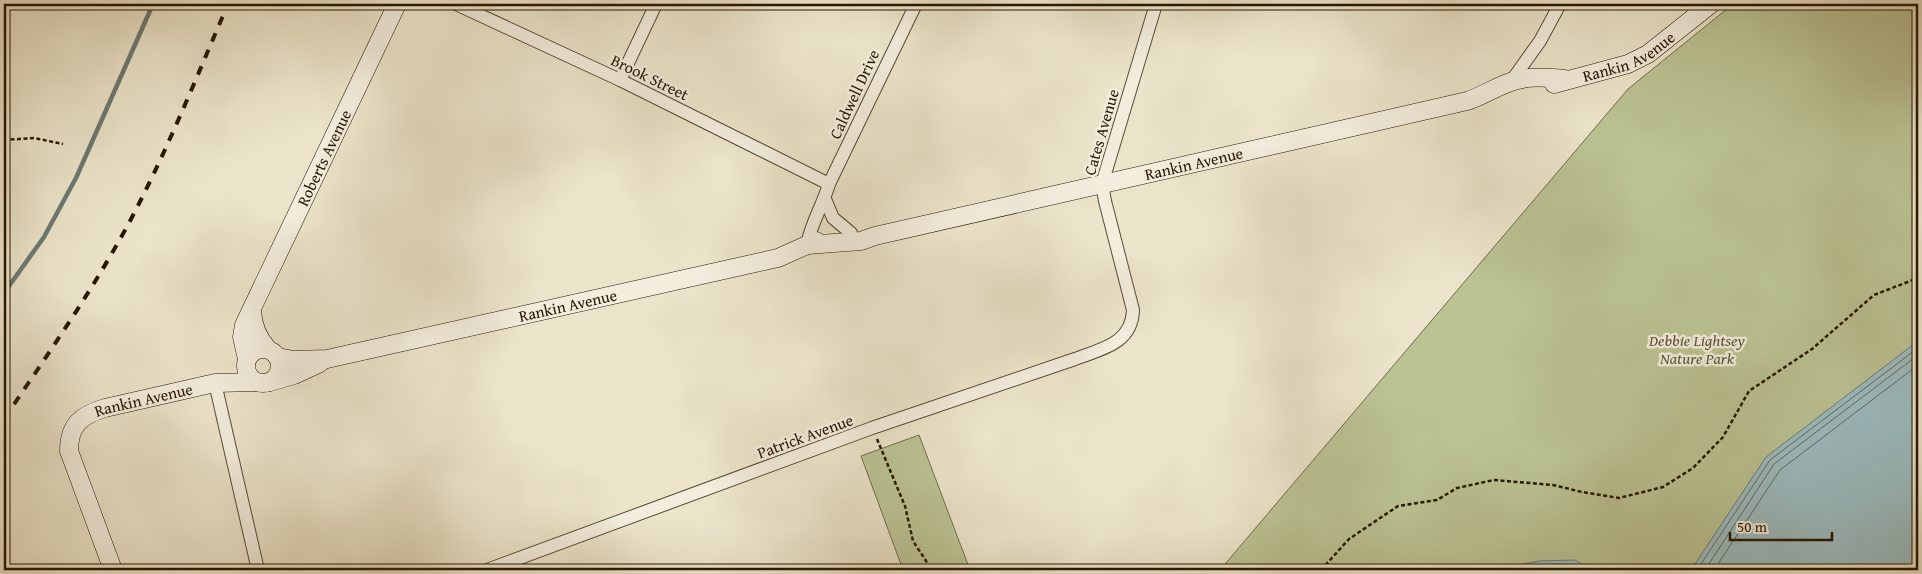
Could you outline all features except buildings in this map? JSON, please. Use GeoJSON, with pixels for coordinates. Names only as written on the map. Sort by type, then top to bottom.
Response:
{"type":"FeatureCollection","features":[{"type":"Feature","properties":{"kind":"street","name":"Roberts Avenue"},"geometry":{"type":"LineString","coordinates":[[246,361],[242,337],[244,325],[252,312],[398,4]]}},
{"type":"Feature","properties":{"kind":"street","name":"Brook Street"},"geometry":{"type":"LineString","coordinates":[[456,4],[620,80],[829,184]]}},
{"type":"Feature","properties":{"kind":"street"},"geometry":{"type":"LineString","coordinates":[[620,80],[656,4]]}},
{"type":"Feature","properties":{"kind":"street","name":"Caldwell Drive"},"geometry":{"type":"LineString","coordinates":[[807,245],[814,219],[825,199],[829,184],[916,4]]}},
{"type":"Feature","properties":{"kind":"street","name":"Cates Avenue"},"geometry":{"type":"LineString","coordinates":[[1130,328],[1132,310],[1102,184],[1156,4]]}},
{"type":"Feature","properties":{"kind":"street"},"geometry":{"type":"LineString","coordinates":[[1510,83],[1540,41],[1560,4]]}},
{"type":"Feature","properties":{"kind":"street","name":"Rankin Avenue"},"geometry":{"type":"LineString","coordinates":[[807,245],[861,241],[875,236],[1467,101],[1523,78],[1565,79],[1628,64],[1671,36],[1711,4]]}},
{"type":"Feature","properties":{"kind":"street"},"geometry":{"type":"LineString","coordinates":[[825,199],[833,218],[851,233]]}},
{"type":"Feature","properties":{"kind":"street","name":"Rankin Avenue"},"geometry":{"type":"LineString","coordinates":[[272,352],[299,360],[327,359],[778,258],[829,236],[859,232],[875,236]]}},
{"type":"Feature","properties":{"kind":"street"},"geometry":{"type":"LineString","coordinates":[[252,312],[253,326],[260,340],[272,352],[280,368],[275,379],[263,382],[249,376],[246,361],[257,349],[272,352]]}},
{"type":"Feature","properties":{"kind":"street","name":"Patrick Avenue"},"geometry":{"type":"LineString","coordinates":[[487,570],[872,428],[1099,350],[1119,340],[1130,328]]}},
{"type":"Feature","properties":{"kind":"street","name":"Rankin Avenue"},"geometry":{"type":"LineString","coordinates":[[113,570],[69,450],[69,438],[75,425],[82,418],[99,410],[215,384],[263,382],[294,375],[327,359]]}},
{"type":"Feature","properties":{"kind":"street","name":"Rankin Avenue"},"geometry":{"type":"LineString","coordinates":[[215,384],[246,361]]}},
{"type":"Feature","properties":{"kind":"street"},"geometry":{"type":"LineString","coordinates":[[215,384],[258,570]]}},
{"type":"Feature","properties":{"kind":"path"},"geometry":{"type":"LineString","coordinates":[[4,140],[34,138],[63,144]]}},
{"type":"Feature","properties":{"kind":"path"},"geometry":{"type":"LineString","coordinates":[[1321,570],[1349,539],[1398,506],[1437,500],[1457,488],[1494,480],[1554,485],[1619,498],[1663,487],[1693,468],[1723,437],[1749,391],[1812,349],[1874,295],[1918,278]]}},
{"type":"Feature","properties":{"kind":"path"},"geometry":{"type":"LineString","coordinates":[[872,428],[905,506],[913,541],[932,570]]}},
{"type":"Feature","properties":{"kind":"green space","name":"Debbie Lightsey Nature Park"},"geometry":{"type":"Polygon","coordinates":[[[1733,4],[1918,4],[1918,570],[1220,570],[1628,89],[1733,4]]]}},
{"type":"Feature","properties":{"kind":"green space"},"geometry":{"type":"Polygon","coordinates":[[[919,435],[970,570],[903,570],[861,456],[919,435]]]}},
{"type":"Feature","properties":{"kind":"water"},"geometry":{"type":"Polygon","coordinates":[[[1918,341],[1918,570],[1691,570],[1766,457],[1918,341]]]}},
{"type":"Feature","properties":{"kind":"water"},"geometry":{"type":"Polygon","coordinates":[[[1575,560],[1591,570],[1491,570],[1539,561],[1575,560]]]}},
{"type":"Feature","properties":{"kind":"waterway"},"geometry":{"type":"LineString","coordinates":[[4,293],[44,237],[76,178],[153,4]]}},
{"type":"Feature","properties":{"kind":"railway"},"geometry":{"type":"LineString","coordinates":[[4,419],[116,247],[144,195],[169,141],[228,4]]}}]}
